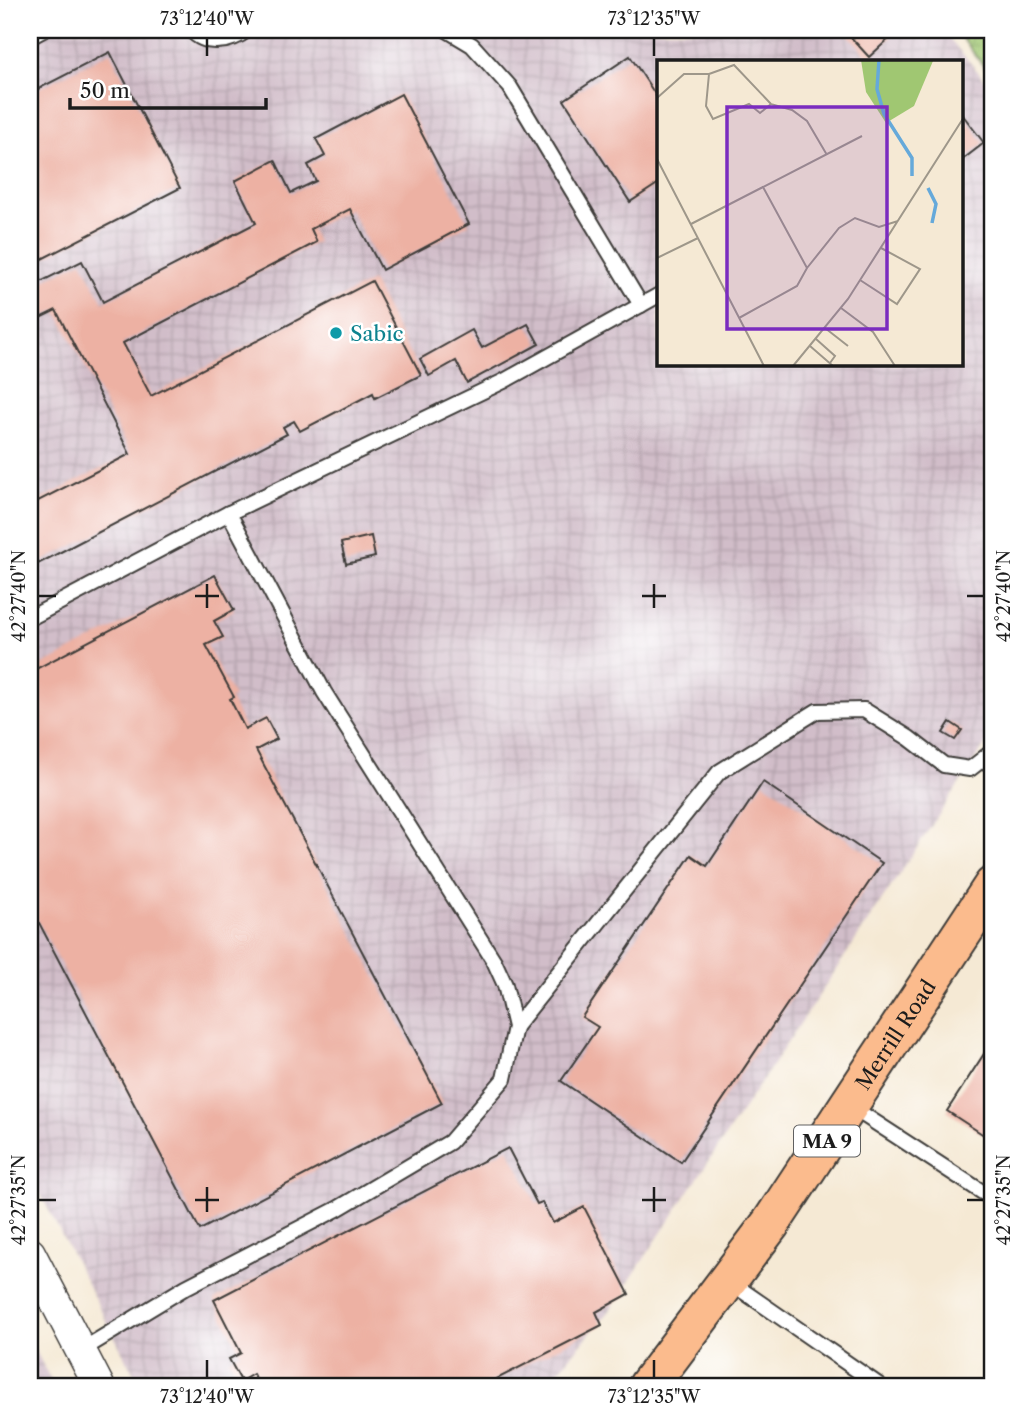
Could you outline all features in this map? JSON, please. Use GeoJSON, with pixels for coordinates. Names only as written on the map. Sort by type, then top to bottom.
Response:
{"type":"FeatureCollection","features":[{"type":"Feature","properties":{"kind":"highway","name":"Merrill Road"},"geometry":{"type":"LineString","coordinates":[[648,1386],[730,1282],[990,899]]}},
{"type":"Feature","properties":{"kind":"street"},"geometry":{"type":"LineString","coordinates":[[30,1253],[99,1386]]}},
{"type":"Feature","properties":{"kind":"lane"},"geometry":{"type":"LineString","coordinates":[[30,37],[43,30]]}},
{"type":"Feature","properties":{"kind":"lane"},"geometry":{"type":"LineString","coordinates":[[191,30],[212,41],[234,40],[247,30]]}},
{"type":"Feature","properties":{"kind":"lane"},"geometry":{"type":"LineString","coordinates":[[447,30],[492,64],[510,87],[641,305]]}},
{"type":"Feature","properties":{"kind":"lane"},"geometry":{"type":"LineString","coordinates":[[30,618],[229,513],[504,381],[657,296]]}},
{"type":"Feature","properties":{"kind":"lane"},"geometry":{"type":"LineString","coordinates":[[80,1351],[186,1287],[337,1209],[450,1142],[504,1079],[515,1027],[505,985],[494,961],[324,692],[229,513]]}},
{"type":"Feature","properties":{"kind":"lane"},"geometry":{"type":"LineString","coordinates":[[515,1027],[719,772],[817,711],[864,709],[944,765],[970,769],[993,751]]}},
{"type":"Feature","properties":{"kind":"lane"},"geometry":{"type":"LineString","coordinates":[[850,1106],[993,1199]]}},
{"type":"Feature","properties":{"kind":"lane"},"geometry":{"type":"LineString","coordinates":[[730,1282],[880,1386]]}},
{"type":"Feature","properties":{"kind":"shaded area"},"geometry":{"type":"Polygon","coordinates":[[[30,30],[942,30],[993,89],[993,733],[608,1313],[545,1386],[140,1386],[30,1174],[30,30]]]}},
{"type":"Feature","properties":{"kind":"shaded area"},"geometry":{"type":"Polygon","coordinates":[[[30,1340],[54,1386],[30,1386],[30,1340]]]}},
{"type":"Feature","properties":{"kind":"green space"},"geometry":{"type":"Polygon","coordinates":[[[956,30],[993,30],[993,78],[956,30]]]}},
{"type":"Feature","properties":{"kind":"building"},"geometry":{"type":"Polygon","coordinates":[[[850,30],[886,30],[892,36],[869,57],[847,33],[850,30]]]}},
{"type":"Feature","properties":{"kind":"building"},"geometry":{"type":"Polygon","coordinates":[[[110,52],[180,188],[30,265],[30,93],[110,52]]]}},
{"type":"Feature","properties":{"kind":"building"},"geometry":{"type":"Polygon","coordinates":[[[630,56],[657,97],[657,184],[630,202],[564,100],[630,56]]]}},
{"type":"Feature","properties":{"kind":"building","name":"Sabic"},"geometry":{"type":"Polygon","coordinates":[[[401,94],[469,224],[382,270],[350,209],[311,229],[317,242],[123,343],[151,396],[372,281],[421,375],[375,398],[373,393],[300,431],[294,421],[283,427],[287,434],[30,568],[30,505],[130,454],[56,310],[30,323],[30,287],[82,261],[103,302],[256,223],[235,181],[275,160],[291,193],[316,181],[308,165],[325,156],[316,139],[401,94]]]}},
{"type":"Feature","properties":{"kind":"building"},"geometry":{"type":"Polygon","coordinates":[[[964,117],[984,143],[964,158],[964,117]]]}},
{"type":"Feature","properties":{"kind":"building"},"geometry":{"type":"Polygon","coordinates":[[[528,324],[539,344],[467,383],[456,361],[429,376],[420,359],[472,330],[482,348],[528,324]]]}},
{"type":"Feature","properties":{"kind":"building"},"geometry":{"type":"Polygon","coordinates":[[[371,536],[375,557],[346,564],[341,543],[371,536]]]}},
{"type":"Feature","properties":{"kind":"building"},"geometry":{"type":"Polygon","coordinates":[[[215,575],[234,610],[214,621],[223,637],[206,645],[234,697],[230,699],[245,729],[266,718],[277,739],[256,750],[442,1103],[200,1230],[36,917],[30,920],[30,672],[215,575]]]}},
{"type":"Feature","properties":{"kind":"building"},"geometry":{"type":"Polygon","coordinates":[[[950,722],[962,730],[955,740],[943,733],[950,722]]]}},
{"type":"Feature","properties":{"kind":"building"},"geometry":{"type":"Polygon","coordinates":[[[763,782],[882,863],[681,1162],[561,1081],[598,1027],[582,1017],[691,855],[707,866],[763,782]]]}},
{"type":"Feature","properties":{"kind":"building"},"geometry":{"type":"Polygon","coordinates":[[[993,1040],[993,1141],[947,1111],[993,1040]]]}},
{"type":"Feature","properties":{"kind":"building"},"geometry":{"type":"Polygon","coordinates":[[[508,1148],[537,1204],[542,1202],[553,1223],[584,1207],[629,1294],[596,1312],[602,1325],[483,1386],[260,1386],[253,1374],[241,1381],[229,1359],[241,1353],[214,1300],[508,1148]]]}},
{"type":"Feature","properties":{"kind":"place","name":"Sabic"},"geometry":{"type":"Point","coordinates":[336,333]}}]}
